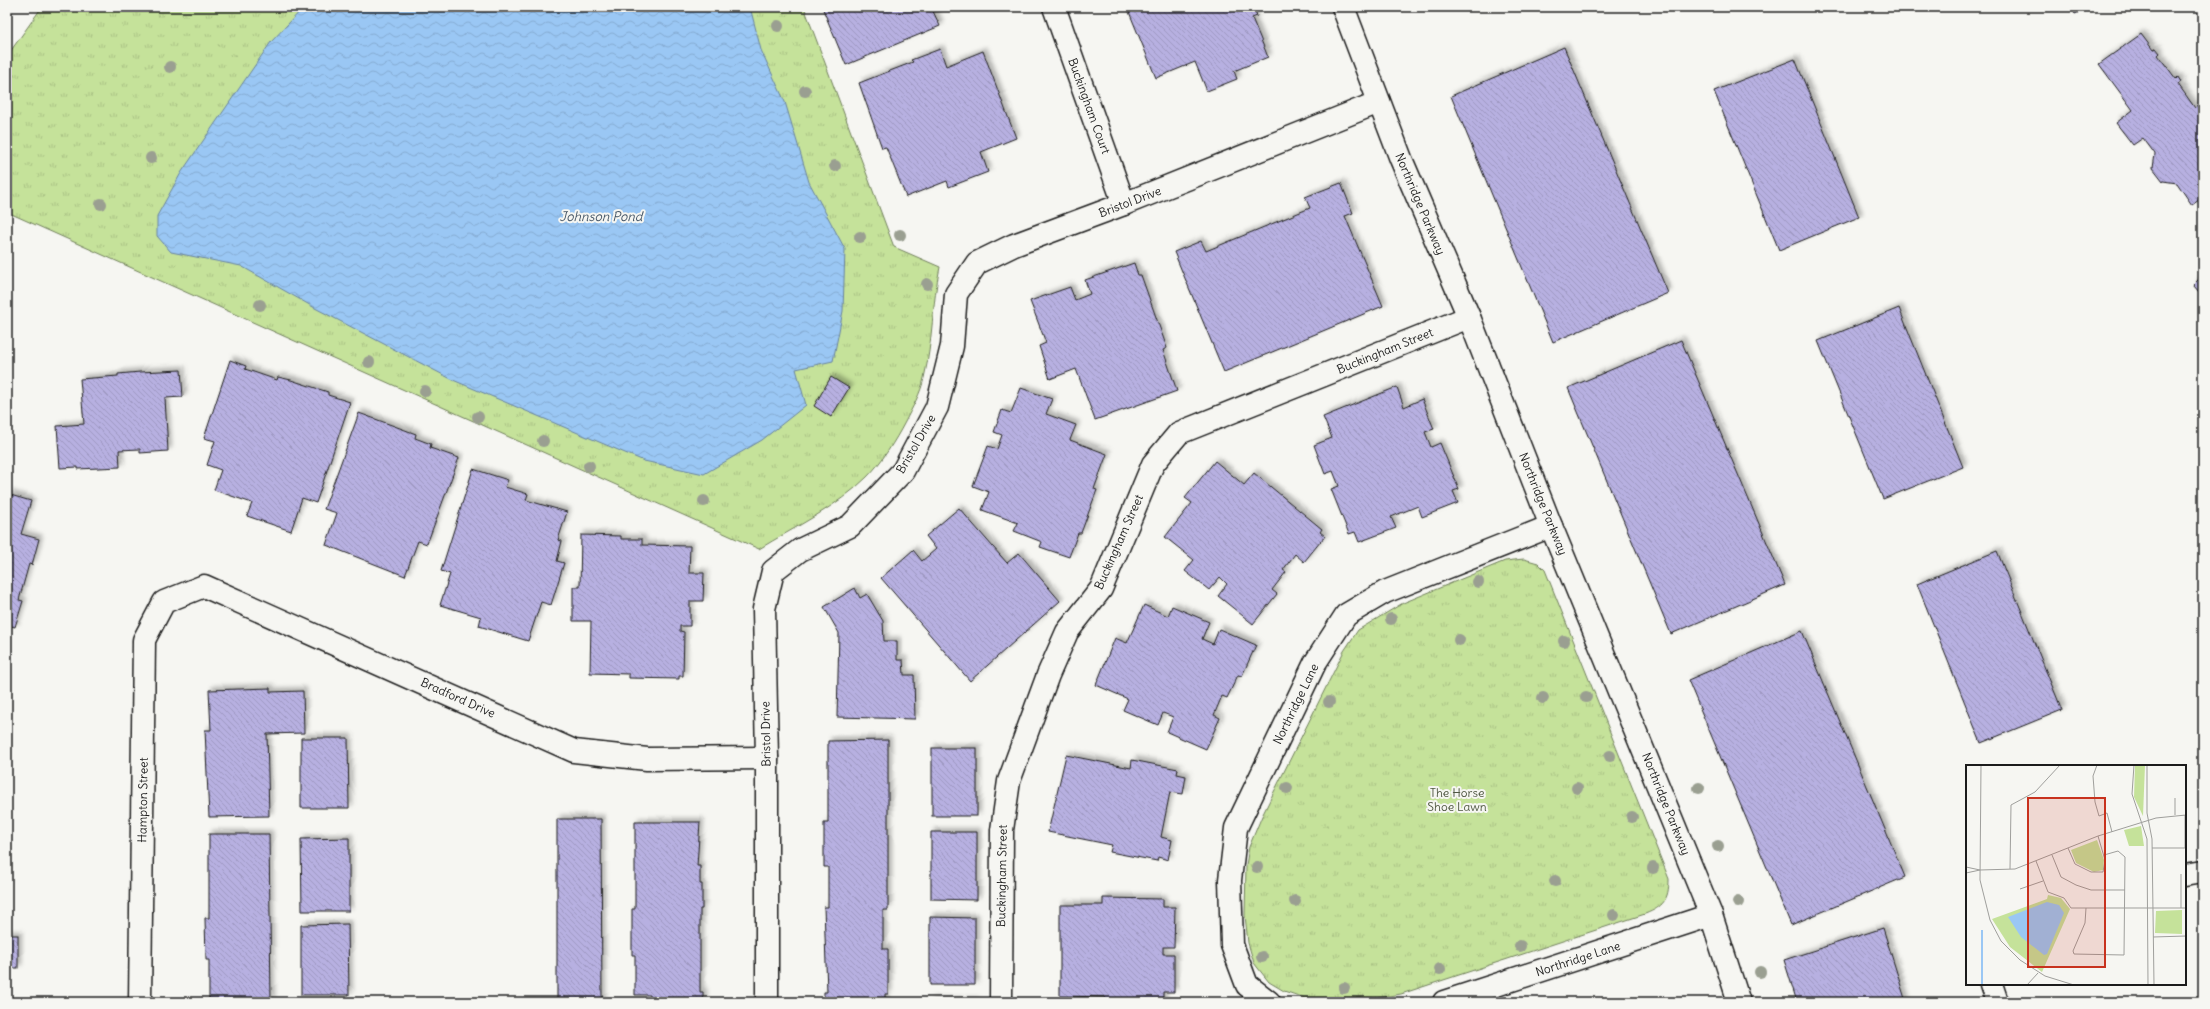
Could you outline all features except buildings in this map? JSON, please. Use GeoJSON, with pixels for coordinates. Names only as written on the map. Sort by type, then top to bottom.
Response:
{"type":"FeatureCollection","features":[{"type":"Feature","properties":{"kind":"street","name":"Buckingham Court"},"geometry":{"type":"LineString","coordinates":[[1054,7],[1124,204]]}},
{"type":"Feature","properties":{"kind":"street","name":"Northridge Parkway"},"geometry":{"type":"LineString","coordinates":[[1343,7],[1401,159],[1469,317],[1551,526],[1712,915],[1739,1002]]}},
{"type":"Feature","properties":{"kind":"street","name":"Bristol Drive"},"geometry":{"type":"LineString","coordinates":[[767,1002],[767,758],[764,609],[773,571],[800,550],[850,526],[903,471],[937,407],[952,346],[956,294],[977,263],[1014,245],[1124,204],[1379,102]]}},
{"type":"Feature","properties":{"kind":"street","name":"Buckingham Street"},"geometry":{"type":"LineString","coordinates":[[1001,1002],[1002,830],[1009,781],[1048,675],[1068,632],[1101,589],[1153,464],[1179,433],[1469,317]]}},
{"type":"Feature","properties":{"kind":"street","name":"Northridge Lane"},"geometry":{"type":"LineString","coordinates":[[1269,1002],[1247,985],[1232,945],[1230,880],[1236,828],[1315,663],[1346,615],[1385,592],[1551,526]]}},
{"type":"Feature","properties":{"kind":"street","name":"Bradford Drive"},"geometry":{"type":"LineString","coordinates":[[164,602],[204,586],[574,751],[647,759],[767,758]]}},
{"type":"Feature","properties":{"kind":"street","name":"Hampton Street"},"geometry":{"type":"LineString","coordinates":[[140,1002],[144,640],[164,602]]}},
{"type":"Feature","properties":{"kind":"street"},"geometry":{"type":"LineString","coordinates":[[2186,876],[2203,872]]}},
{"type":"Feature","properties":{"kind":"street","name":"Northridge Lane"},"geometry":{"type":"LineString","coordinates":[[1458,1000],[1712,915]]}},
{"type":"Feature","properties":{"kind":"street"},"geometry":{"type":"LineString","coordinates":[[1991,985],[1997,1002]]}},
{"type":"Feature","properties":{"kind":"green space","name":"Johnson Pond"},"geometry":{"type":"Polygon","coordinates":[[[42,7],[804,7],[894,247],[940,267],[935,294],[927,364],[919,395],[893,444],[878,465],[867,477],[843,498],[759,549],[7,212],[7,56],[42,7]]]}},
{"type":"Feature","properties":{"kind":"green space","name":"The Horse Shoe Lawn"},"geometry":{"type":"Polygon","coordinates":[[[1524,559],[1538,563],[1545,570],[1669,879],[1668,892],[1664,902],[1656,909],[1645,914],[1401,994],[1377,998],[1305,998],[1284,991],[1269,982],[1254,963],[1248,943],[1245,916],[1246,865],[1249,847],[1262,816],[1344,651],[1358,630],[1403,603],[1505,561],[1524,559]]]}},
{"type":"Feature","properties":{"kind":"water","name":"Johnson Pond"},"geometry":{"type":"Polygon","coordinates":[[[304,7],[750,7],[761,50],[785,102],[809,182],[845,249],[843,311],[833,361],[796,369],[806,405],[762,440],[704,474],[644,461],[453,380],[315,308],[241,266],[171,252],[157,236],[157,216],[181,173],[271,42],[304,7]]]}}]}
